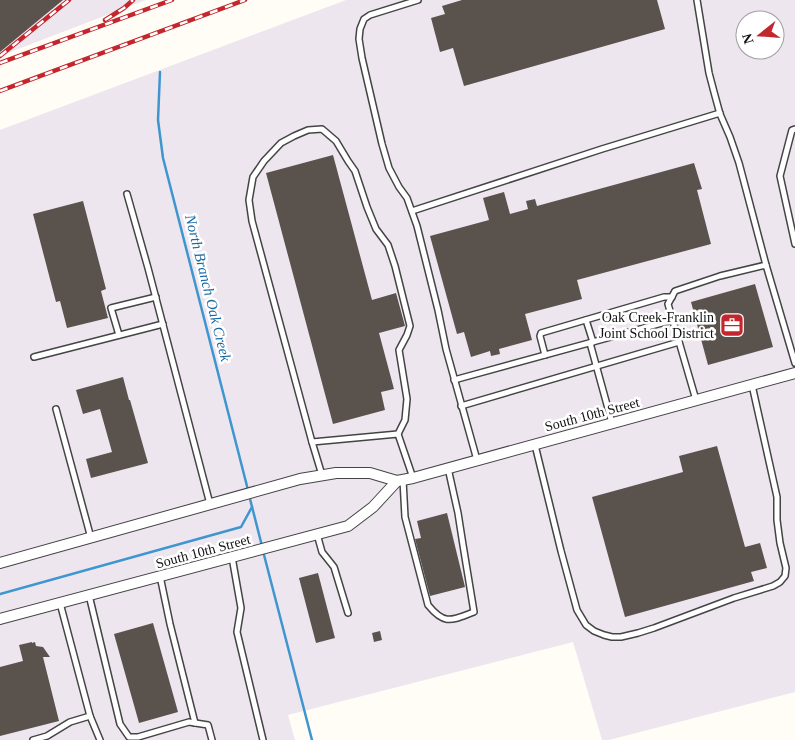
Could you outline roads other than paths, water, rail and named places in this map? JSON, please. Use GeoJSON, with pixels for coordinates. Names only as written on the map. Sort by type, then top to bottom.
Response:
{"type":"FeatureCollection","features":[{"type":"Feature","properties":{"kind":"street","name":"South 10th Street"},"geometry":{"type":"LineString","coordinates":[[0,619],[348,526],[373,507],[404,479],[795,373]]}},
{"type":"Feature","properties":{"kind":"street"},"geometry":{"type":"LineString","coordinates":[[0,563],[300,479],[336,473],[370,473],[404,479]]}},
{"type":"Feature","properties":{"kind":"lane"},"geometry":{"type":"LineString","coordinates":[[418,0],[370,15],[364,19],[360,28],[359,39],[382,144],[389,168],[407,198],[412,211],[476,460]]}},
{"type":"Feature","properties":{"kind":"lane"},"geometry":{"type":"LineString","coordinates":[[697,0],[709,73],[720,113],[739,163],[766,265],[795,363]]}},
{"type":"Feature","properties":{"kind":"lane"},"geometry":{"type":"LineString","coordinates":[[412,211],[720,113]]}},
{"type":"Feature","properties":{"kind":"lane"},"geometry":{"type":"LineString","coordinates":[[322,476],[252,221],[248,200],[252,177],[264,161],[281,144],[308,130],[322,129],[336,141],[355,171],[376,228],[388,245],[410,326],[399,350],[407,400],[405,420],[398,434],[404,479],[405,517],[428,605],[444,620],[474,612],[458,513],[448,468]]}},
{"type":"Feature","properties":{"kind":"lane"},"geometry":{"type":"LineString","coordinates":[[795,129],[792,130],[780,176],[795,244]]}},
{"type":"Feature","properties":{"kind":"lane"},"geometry":{"type":"LineString","coordinates":[[127,194],[210,505]]}},
{"type":"Feature","properties":{"kind":"lane"},"geometry":{"type":"LineString","coordinates":[[696,400],[668,304],[674,291],[720,276],[766,265]]}},
{"type":"Feature","properties":{"kind":"lane"},"geometry":{"type":"LineString","coordinates":[[119,336],[112,308],[156,297]]}},
{"type":"Feature","properties":{"kind":"lane"},"geometry":{"type":"LineString","coordinates":[[545,355],[540,333],[664,297],[672,297]]}},
{"type":"Feature","properties":{"kind":"lane"},"geometry":{"type":"LineString","coordinates":[[586,320],[596,366],[612,423]]}},
{"type":"Feature","properties":{"kind":"lane"},"geometry":{"type":"LineString","coordinates":[[454,380],[673,320]]}},
{"type":"Feature","properties":{"kind":"lane"},"geometry":{"type":"LineString","coordinates":[[34,357],[163,324]]}},
{"type":"Feature","properties":{"kind":"lane"},"geometry":{"type":"LineString","coordinates":[[461,406],[679,342]]}},
{"type":"Feature","properties":{"kind":"lane"},"geometry":{"type":"LineString","coordinates":[[535,444],[577,610],[586,625],[604,635],[620,637],[638,633],[773,586],[785,576],[786,568],[777,520],[777,497],[752,385]]}},
{"type":"Feature","properties":{"kind":"lane"},"geometry":{"type":"LineString","coordinates":[[56,409],[91,538]]}},
{"type":"Feature","properties":{"kind":"lane"},"geometry":{"type":"LineString","coordinates":[[312,442],[398,434]]}},
{"type":"Feature","properties":{"kind":"lane"},"geometry":{"type":"LineString","coordinates":[[316,534],[322,552],[334,567],[348,613]]}},
{"type":"Feature","properties":{"kind":"lane"},"geometry":{"type":"LineString","coordinates":[[232,557],[241,608],[237,632],[263,740]]}},
{"type":"Feature","properties":{"kind":"lane"},"geometry":{"type":"LineString","coordinates":[[160,576],[195,723]]}},
{"type":"Feature","properties":{"kind":"lane"},"geometry":{"type":"LineString","coordinates":[[89,596],[120,724],[129,737],[138,737],[189,722],[208,725],[212,740]]}},
{"type":"Feature","properties":{"kind":"lane"},"geometry":{"type":"LineString","coordinates":[[60,603],[90,716],[100,740]]}},
{"type":"Feature","properties":{"kind":"lane"},"geometry":{"type":"LineString","coordinates":[[33,740],[47,736],[70,722],[90,716]]}},
{"type":"Feature","properties":{"kind":"waterway","name":"North Branch Oak Creek"},"geometry":{"type":"LineString","coordinates":[[160,72],[158,120],[163,158],[248,490]]}},
{"type":"Feature","properties":{"kind":"waterway","name":"North Branch Oak Creek"},"geometry":{"type":"LineString","coordinates":[[249,495],[262,546]]}},
{"type":"Feature","properties":{"kind":"waterway","name":"North Branch Oak Creek"},"geometry":{"type":"LineString","coordinates":[[0,594],[241,527],[252,507]]}},
{"type":"Feature","properties":{"kind":"waterway","name":"North Branch Oak Creek"},"geometry":{"type":"LineString","coordinates":[[263,551],[312,740]]}},
{"type":"Feature","properties":{"kind":"railway"},"geometry":{"type":"LineString","coordinates":[[0,56],[69,0]]}},
{"type":"Feature","properties":{"kind":"railway"},"geometry":{"type":"LineString","coordinates":[[105,20],[133,0]]}},
{"type":"Feature","properties":{"kind":"railway"},"geometry":{"type":"LineString","coordinates":[[0,63],[172,0]]}},
{"type":"Feature","properties":{"kind":"railway"},"geometry":{"type":"LineString","coordinates":[[0,91],[245,0]]}},
{"type":"Feature","properties":{"kind":"place","name":"Oak Creek-Franklin Joint School District"},"geometry":{"type":"Point","coordinates":[732,325]}}]}
